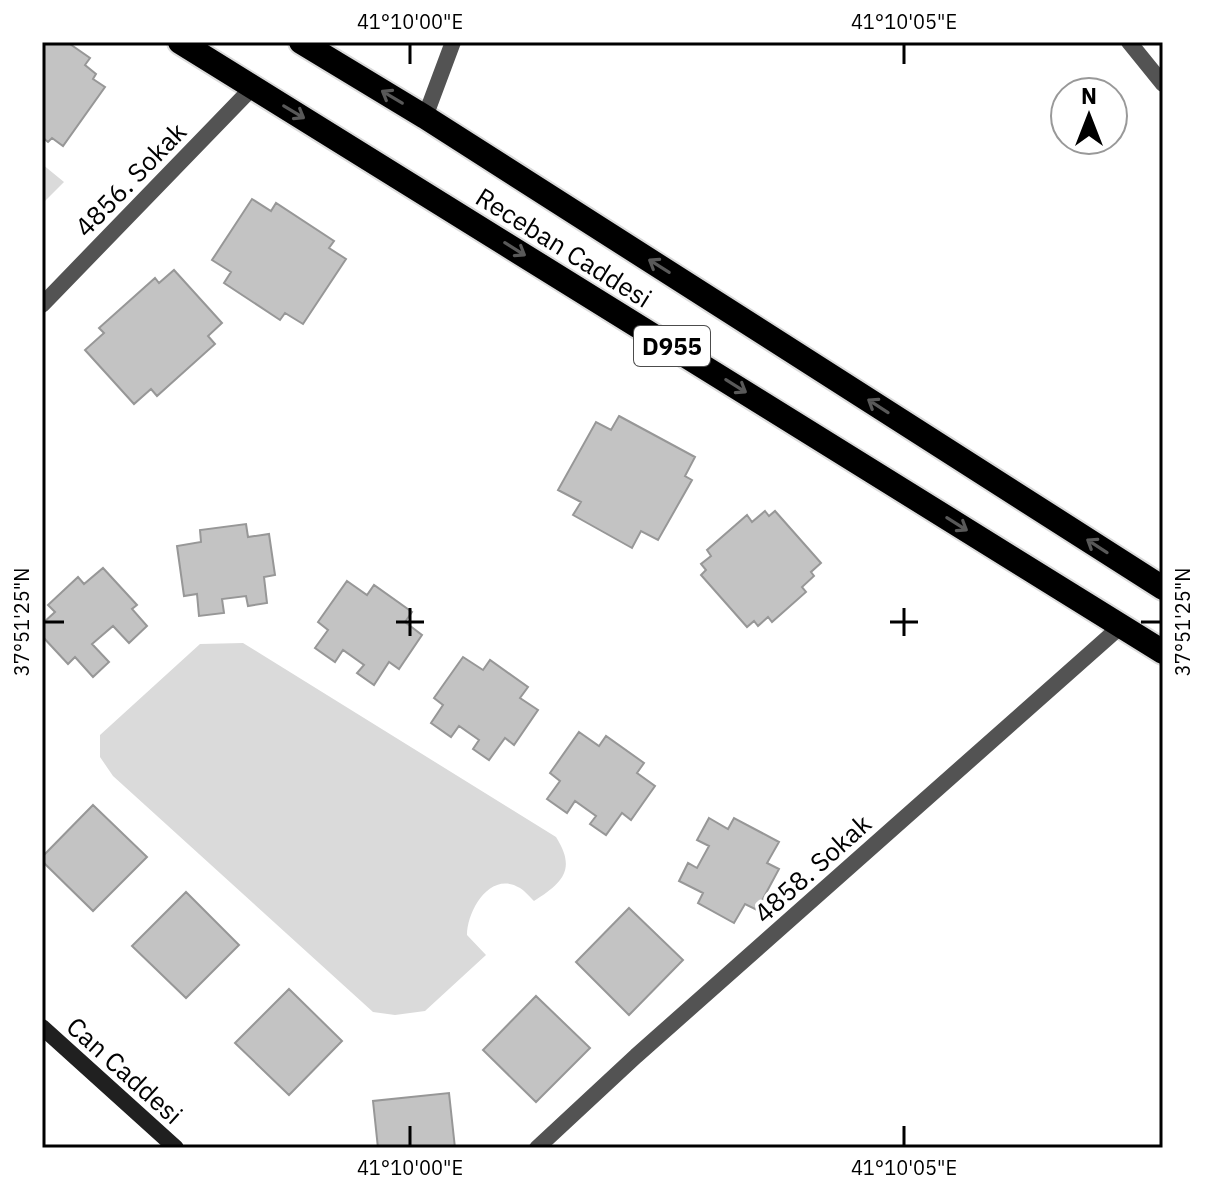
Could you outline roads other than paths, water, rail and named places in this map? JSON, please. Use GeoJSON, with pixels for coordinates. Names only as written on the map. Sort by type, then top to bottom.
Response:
{"type":"FeatureCollection","features":[{"type":"Feature","properties":{"kind":"highway","name":"Receban Caddesi"},"geometry":{"type":"LineString","coordinates":[[180,42],[1163,652]]}},
{"type":"Feature","properties":{"kind":"highway","name":"Receban Caddesi"},"geometry":{"type":"LineString","coordinates":[[301,42],[425,117],[1163,588]]}},
{"type":"Feature","properties":{"kind":"street"},"geometry":{"type":"LineString","coordinates":[[425,117],[453,42]]}},
{"type":"Feature","properties":{"kind":"street"},"geometry":{"type":"LineString","coordinates":[[1129,42],[1163,84]]}},
{"type":"Feature","properties":{"kind":"street","name":"4856. Sokak"},"geometry":{"type":"LineString","coordinates":[[42,305],[253,87]]}},
{"type":"Feature","properties":{"kind":"street","name":"4858. Sokak"},"geometry":{"type":"LineString","coordinates":[[537,1148],[636,1056],[1121,626]]}},
{"type":"Feature","properties":{"kind":"street","name":"Can Caddesi"},"geometry":{"type":"LineString","coordinates":[[42,1027],[176,1148]]}}]}
